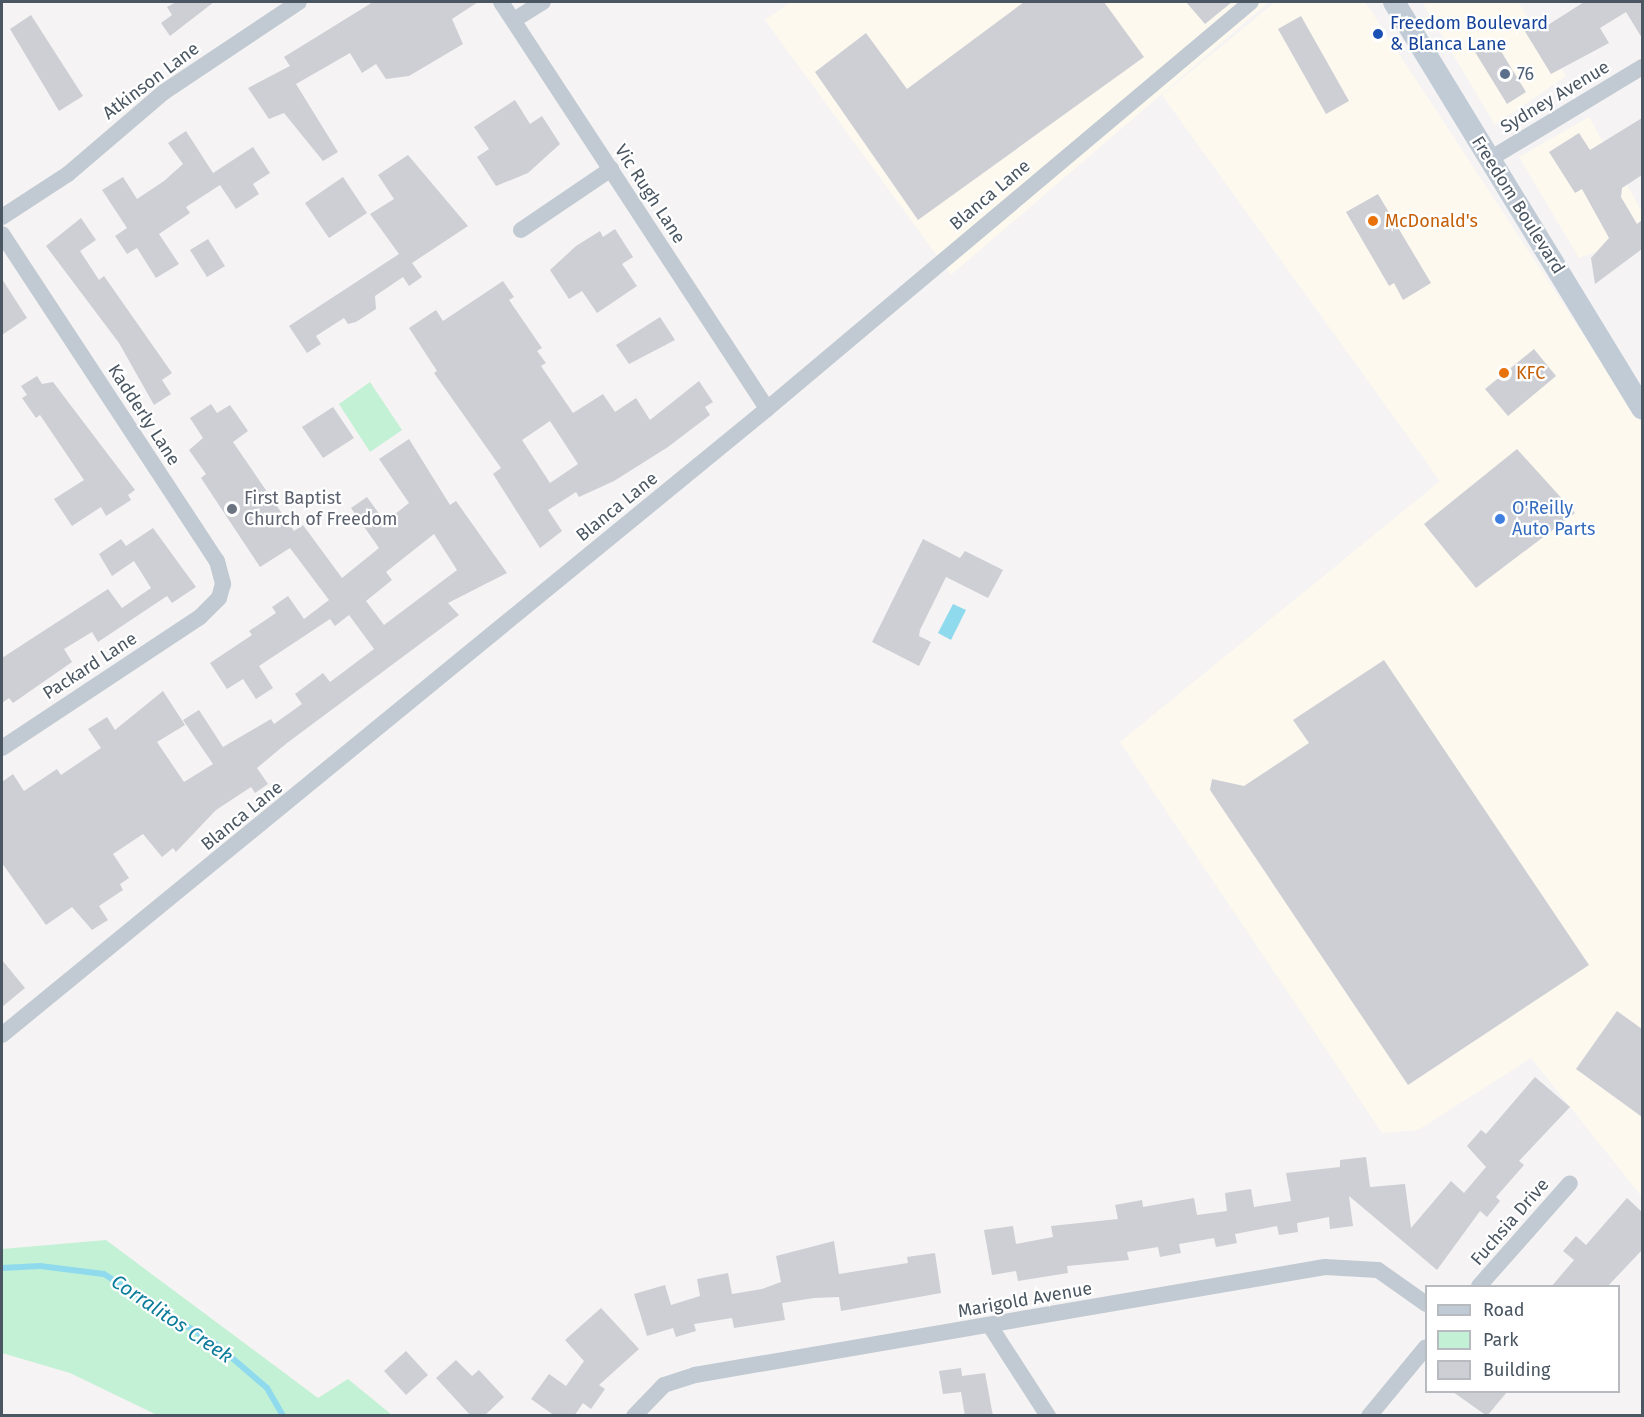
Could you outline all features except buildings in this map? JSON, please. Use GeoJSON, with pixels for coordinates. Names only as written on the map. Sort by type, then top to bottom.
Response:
{"type":"FeatureCollection","features":[{"type":"Feature","properties":{"kind":"main road","name":"Freedom Boulevard"},"geometry":{"type":"LineString","coordinates":[[1394,2],[1488,160],[1642,408]]}},
{"type":"Feature","properties":{"kind":"street","name":"Atkinson Lane"},"geometry":{"type":"LineString","coordinates":[[2,217],[68,174],[164,92],[298,2]]}},
{"type":"Feature","properties":{"kind":"street","name":"Vic Rugh Lane"},"geometry":{"type":"LineString","coordinates":[[501,2],[767,409]]}},
{"type":"Feature","properties":{"kind":"street"},"geometry":{"type":"LineString","coordinates":[[514,21],[543,2]]}},
{"type":"Feature","properties":{"kind":"street","name":"Blanca Lane"},"geometry":{"type":"LineString","coordinates":[[2,1035],[767,409],[1251,2]]}},
{"type":"Feature","properties":{"kind":"street","name":"Sydney Avenue"},"geometry":{"type":"LineString","coordinates":[[1488,160],[1642,67]]}},
{"type":"Feature","properties":{"kind":"street"},"geometry":{"type":"LineString","coordinates":[[520,230],[611,169]]}},
{"type":"Feature","properties":{"kind":"street","name":"Kadderly Lane"},"geometry":{"type":"LineString","coordinates":[[2,234],[217,561],[222,591],[200,618]]}},
{"type":"Feature","properties":{"kind":"street","name":"Packard Lane"},"geometry":{"type":"LineString","coordinates":[[2,748],[200,618]]}},
{"type":"Feature","properties":{"kind":"street","name":"Fuchsia Drive"},"geometry":{"type":"LineString","coordinates":[[1481,1285],[1570,1184]]}},
{"type":"Feature","properties":{"kind":"street","name":"Marigold Avenue"},"geometry":{"type":"LineString","coordinates":[[634,1416],[650,1395],[678,1378],[1349,1265],[1393,1278],[1425,1303]]}},
{"type":"Feature","properties":{"kind":"street"},"geometry":{"type":"LineString","coordinates":[[990,1326],[1048,1416]]}},
{"type":"Feature","properties":{"kind":"street"},"geometry":{"type":"LineString","coordinates":[[1369,1416],[1425,1348]]}},
{"type":"Feature","properties":{"kind":"shaded area"},"geometry":{"type":"Polygon","coordinates":[[[791,2],[1269,2],[951,275],[765,20],[791,2]]]}},
{"type":"Feature","properties":{"kind":"shaded area"},"geometry":{"type":"Polygon","coordinates":[[[1275,2],[1365,2],[1642,424],[1642,1197],[1531,1058],[1418,1130],[1382,1133],[1120,742],[1440,481],[1162,95],[1275,2]]]}},
{"type":"Feature","properties":{"kind":"shaded area"},"geometry":{"type":"Polygon","coordinates":[[[1422,2],[1518,2],[1566,76],[1495,125],[1422,2]]]}},
{"type":"Feature","properties":{"kind":"shaded area"},"geometry":{"type":"Polygon","coordinates":[[[1589,117],[1642,212],[1642,235],[1579,258],[1519,157],[1589,117]]]}},
{"type":"Feature","properties":{"kind":"green space"},"geometry":{"type":"Polygon","coordinates":[[[370,382],[402,430],[370,452],[339,404],[370,382]]]}},
{"type":"Feature","properties":{"kind":"green space"},"geometry":{"type":"Polygon","coordinates":[[[106,1240],[318,1398],[348,1379],[392,1415],[157,1415],[70,1373],[2,1353],[2,1249],[106,1240]]]}},
{"type":"Feature","properties":{"kind":"water"},"geometry":{"type":"Polygon","coordinates":[[[953,604],[966,610],[951,640],[938,633],[953,604]]]}},
{"type":"Feature","properties":{"kind":"waterway","name":"Corralitos Creek"},"geometry":{"type":"LineString","coordinates":[[2,1268],[40,1266],[104,1274],[217,1345],[267,1388],[283,1416]]}},
{"type":"Feature","properties":{"kind":"place","name":"Freedom Boulevard & Blanca Lane"},"geometry":{"type":"Point","coordinates":[1378,34]}},
{"type":"Feature","properties":{"kind":"place","name":"76"},"geometry":{"type":"Point","coordinates":[1505,74]}},
{"type":"Feature","properties":{"kind":"place","name":"McDonald's"},"geometry":{"type":"Point","coordinates":[1373,221]}},
{"type":"Feature","properties":{"kind":"place","name":"KFC"},"geometry":{"type":"Point","coordinates":[1504,373]}},
{"type":"Feature","properties":{"kind":"place","name":"First Baptist Church of Freedom"},"geometry":{"type":"Point","coordinates":[232,509]}},
{"type":"Feature","properties":{"kind":"place","name":"O'Reilly Auto Parts"},"geometry":{"type":"Point","coordinates":[1500,519]}}]}
